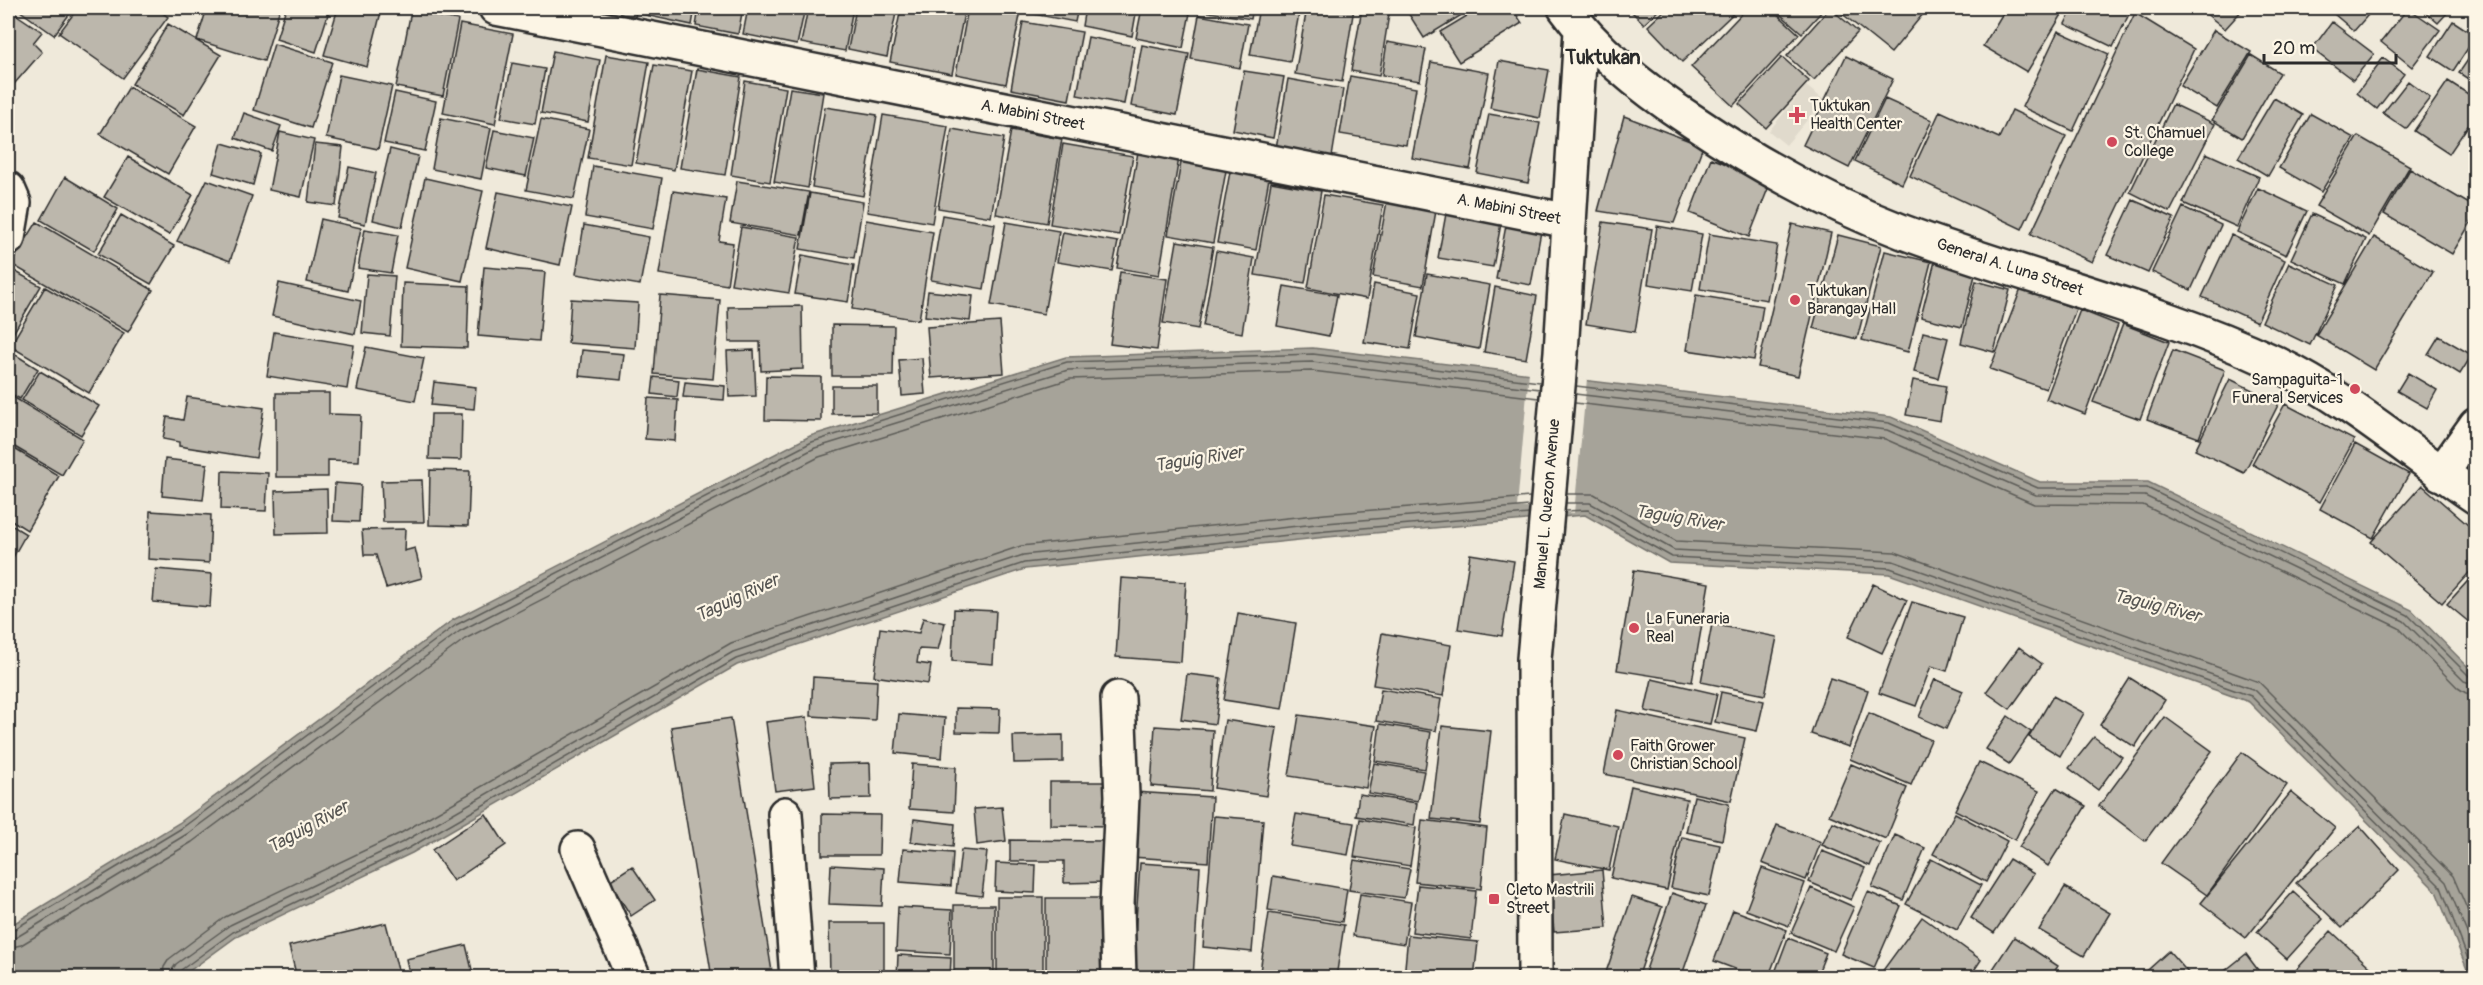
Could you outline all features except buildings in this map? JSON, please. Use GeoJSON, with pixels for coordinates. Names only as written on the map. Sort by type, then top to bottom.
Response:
{"type":"FeatureCollection","features":[{"type":"Feature","properties":{"kind":"main road","name":"A. Mabini Street"},"geometry":{"type":"LineString","coordinates":[[496,8],[1569,221]]}},
{"type":"Feature","properties":{"kind":"main road","name":"Manuel L. Quezon Avenue"},"geometry":{"type":"LineString","coordinates":[[1535,978],[1534,659],[1561,352],[1569,221],[1573,19]]}},
{"type":"Feature","properties":{"kind":"main road","name":"General A. Luna Street"},"geometry":{"type":"LineString","coordinates":[[1573,19],[1651,94],[1732,148],[1812,191],[1902,231],[2178,322],[2276,364],[2366,417],[2475,497]]}},
{"type":"Feature","properties":{"kind":"main road"},"geometry":{"type":"LineString","coordinates":[[8,189],[14,203],[8,238]]}},
{"type":"Feature","properties":{"kind":"main road"},"geometry":{"type":"LineString","coordinates":[[2441,474],[2475,425]]}},
{"type":"Feature","properties":{"kind":"main road"},"geometry":{"type":"LineString","coordinates":[[1118,698],[1122,796],[1117,905],[1119,978]]}},
{"type":"Feature","properties":{"kind":"main road"},"geometry":{"type":"LineString","coordinates":[[785,814],[797,978]]}},
{"type":"Feature","properties":{"kind":"main road"},"geometry":{"type":"LineString","coordinates":[[578,849],[634,978]]}},
{"type":"Feature","properties":{"kind":"shaded area","name":"Tuktukan Health Center"},"geometry":{"type":"Polygon","coordinates":[[[1806,86],[1824,100],[1786,145],[1769,131],[1806,86]]]}},
{"type":"Feature","properties":{"kind":"water","name":"Taguig River"},"geometry":{"type":"Polygon","coordinates":[[[1313,348],[1891,417],[2040,482],[2148,482],[2412,610],[2475,674],[2475,977],[2470,977],[2436,891],[2249,702],[1889,574],[1669,563],[1585,515],[1327,537],[1025,569],[737,665],[412,853],[236,937],[181,977],[8,978],[8,927],[179,823],[453,620],[810,436],[1066,357],[1313,348]]]}},
{"type":"Feature","properties":{"kind":"pier"},"geometry":{"type":"Polygon","coordinates":[[[1529,371],[1587,379],[1574,513],[1517,507],[1529,371]]]}},
{"type":"Feature","properties":{"kind":"place","name":"Tuktukan Health Center"},"geometry":{"type":"Point","coordinates":[1797,115]}},
{"type":"Feature","properties":{"kind":"place","name":"St. Chamuel College"},"geometry":{"type":"Point","coordinates":[2112,142]}},
{"type":"Feature","properties":{"kind":"place","name":"Tuktukan Barangay Hall"},"geometry":{"type":"Point","coordinates":[1795,300]}},
{"type":"Feature","properties":{"kind":"place","name":"Sampaguita-1 Funeral Services"},"geometry":{"type":"Point","coordinates":[2355,389]}},
{"type":"Feature","properties":{"kind":"place","name":"La Funeraria Real"},"geometry":{"type":"Point","coordinates":[1634,628]}},
{"type":"Feature","properties":{"kind":"place","name":"Faith Grower Christian School"},"geometry":{"type":"Point","coordinates":[1618,755]}},
{"type":"Feature","properties":{"kind":"place","name":"Cleto Mastrili Street"},"geometry":{"type":"Point","coordinates":[1494,899]}},
{"type":"Feature","properties":{"kind":"district","name":"Tuktukan"},"geometry":{"type":"Point","coordinates":[1603,57]}}]}
